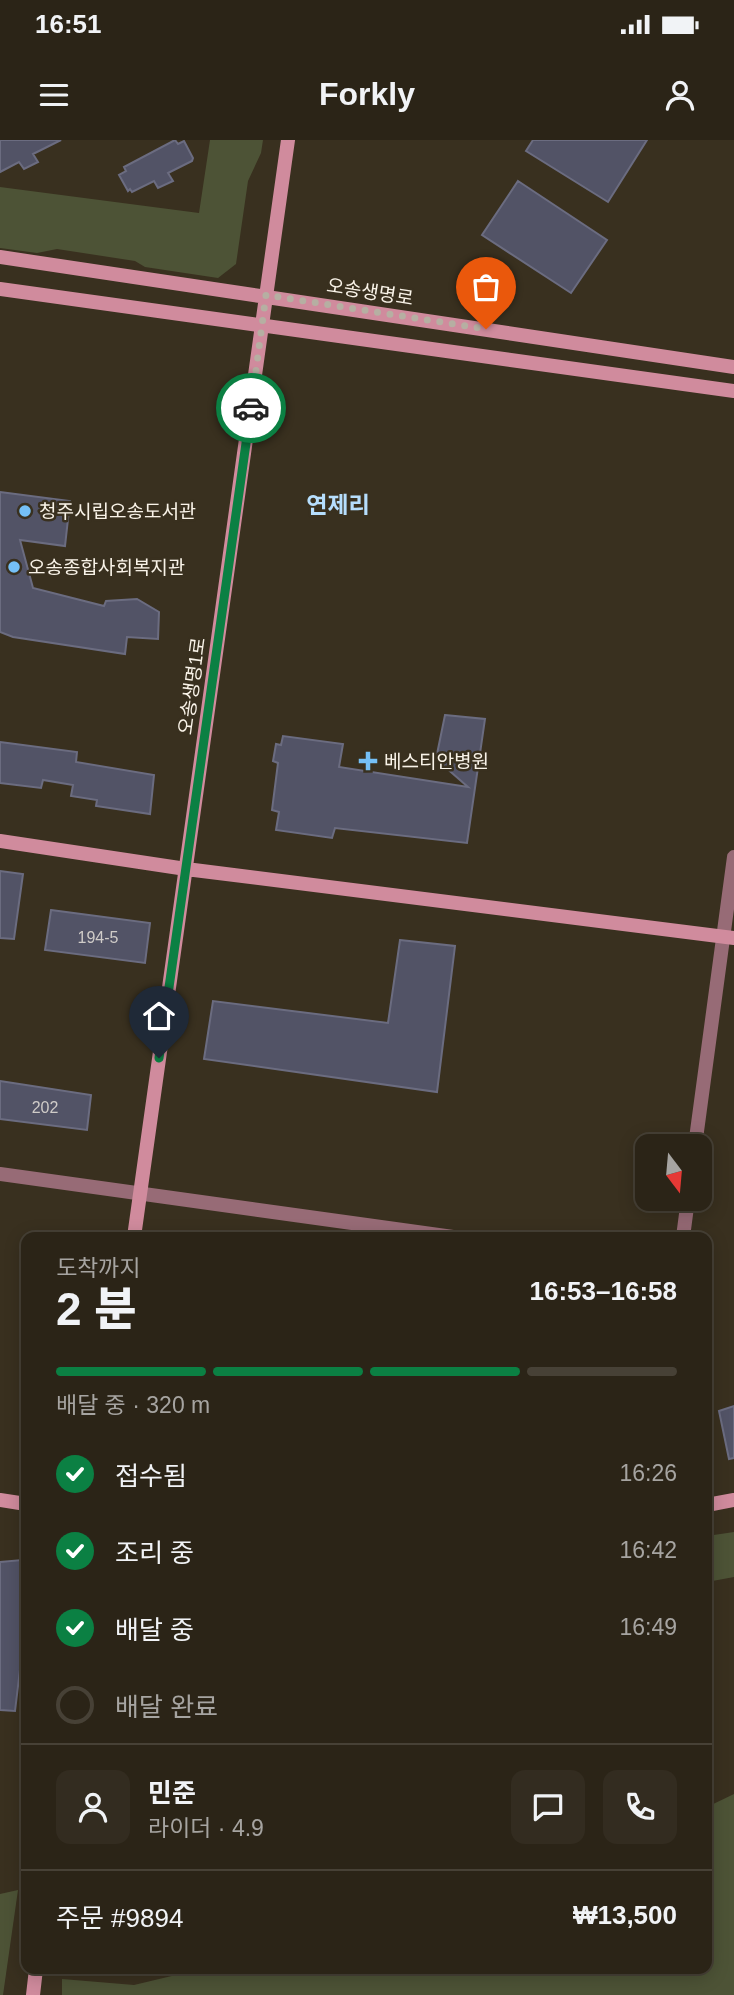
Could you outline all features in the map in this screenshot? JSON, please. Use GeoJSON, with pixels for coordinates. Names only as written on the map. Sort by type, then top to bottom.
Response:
{"type":"FeatureCollection","features":[{"type":"Feature","properties":{"kind":"street","name":"오송생명1로"},"geometry":{"type":"LineString","coordinates":[[135,1232],[288,140]]}},
{"type":"Feature","properties":{"kind":"street","name":"오송생명로"},"geometry":{"type":"LineString","coordinates":[[0,257],[734,367]]}},
{"type":"Feature","properties":{"kind":"street"},"geometry":{"type":"LineString","coordinates":[[0,289],[734,391]]}},
{"type":"Feature","properties":{"kind":"street"},"geometry":{"type":"LineString","coordinates":[[0,841],[186,869],[728,937]]}},
{"type":"Feature","properties":{"kind":"street"},"geometry":{"type":"LineString","coordinates":[[697,1134],[728,937],[734,857]]}},
{"type":"Feature","properties":{"kind":"street"},"geometry":{"type":"LineString","coordinates":[[0,1174],[417,1232]]}},
{"type":"Feature","properties":{"kind":"street"},"geometry":{"type":"LineString","coordinates":[[684,1232],[686,1211]]}},
{"type":"Feature","properties":{"kind":"street"},"geometry":{"type":"LineString","coordinates":[[0,1500],[21,1503]]}},
{"type":"Feature","properties":{"kind":"street"},"geometry":{"type":"LineString","coordinates":[[712,1504],[734,1500]]}},
{"type":"Feature","properties":{"kind":"street"},"geometry":{"type":"LineString","coordinates":[[33,1995],[35,1974]]}},
{"type":"Feature","properties":{"kind":"green space"},"geometry":{"type":"Polygon","coordinates":[[[210,140],[263,140],[261,153],[248,181],[236,264],[218,278],[145,267],[135,261],[57,249],[37,253],[0,248],[0,187],[199,213],[210,140]]]}},
{"type":"Feature","properties":{"kind":"green space"},"geometry":{"type":"Polygon","coordinates":[[[734,1532],[734,1577],[712,1581],[712,1535],[734,1532]]]}},
{"type":"Feature","properties":{"kind":"green space"},"geometry":{"type":"Polygon","coordinates":[[[734,1794],[734,1995],[62,1995],[62,1979],[134,1985],[180,1974],[712,1974],[712,1805],[734,1794]]]}},
{"type":"Feature","properties":{"kind":"green space"},"geometry":{"type":"Polygon","coordinates":[[[18,1890],[3,1995],[0,1995],[0,1894],[18,1890]]]}},
{"type":"Feature","properties":{"kind":"building"},"geometry":{"type":"Polygon","coordinates":[[[0,140],[61,140],[33,154],[38,162],[24,169],[19,162],[0,172],[0,140]]]}},
{"type":"Feature","properties":{"kind":"building"},"geometry":{"type":"Polygon","coordinates":[[[175,140],[178,144],[184,141],[192,161],[168,173],[173,181],[158,188],[154,181],[132,192],[130,189],[128,191],[119,175],[126,171],[124,167],[175,140]]]}},
{"type":"Feature","properties":{"kind":"building"},"geometry":{"type":"Polygon","coordinates":[[[533,140],[647,140],[608,202],[526,151],[533,140]]]}},
{"type":"Feature","properties":{"kind":"building"},"geometry":{"type":"Polygon","coordinates":[[[518,181],[607,240],[571,293],[482,235],[518,181]]]}},
{"type":"Feature","properties":{"kind":"building","name":"오송종합사회복지관"},"geometry":{"type":"Polygon","coordinates":[[[0,492],[70,501],[65,546],[20,540],[33,588],[104,606],[106,601],[137,599],[159,612],[158,639],[127,637],[125,654],[13,637],[0,632],[0,492]]]}},
{"type":"Feature","properties":{"kind":"building"},"geometry":{"type":"Polygon","coordinates":[[[445,715],[485,719],[467,843],[335,828],[332,838],[276,830],[279,812],[272,810],[278,763],[273,761],[276,744],[281,745],[283,736],[343,744],[339,767],[468,787],[436,759],[445,715]]]}},
{"type":"Feature","properties":{"kind":"building"},"geometry":{"type":"Polygon","coordinates":[[[0,742],[77,752],[76,762],[154,775],[150,814],[96,806],[97,800],[71,796],[73,785],[43,780],[41,788],[0,783],[0,742]]]}},
{"type":"Feature","properties":{"kind":"building"},"geometry":{"type":"Polygon","coordinates":[[[0,871],[23,874],[14,939],[0,938],[0,871]]]}},
{"type":"Feature","properties":{"kind":"building"},"geometry":{"type":"Polygon","coordinates":[[[51,910],[150,923],[145,963],[45,950],[51,910]]]}},
{"type":"Feature","properties":{"kind":"building"},"geometry":{"type":"Polygon","coordinates":[[[400,940],[455,946],[437,1092],[204,1059],[213,1001],[388,1023],[400,940]]]}},
{"type":"Feature","properties":{"kind":"building"},"geometry":{"type":"Polygon","coordinates":[[[0,1081],[91,1095],[87,1130],[0,1119],[0,1081]]]}},
{"type":"Feature","properties":{"kind":"building"},"geometry":{"type":"Polygon","coordinates":[[[734,1406],[734,1458],[729,1459],[719,1411],[734,1406]]]}},
{"type":"Feature","properties":{"kind":"building"},"geometry":{"type":"Polygon","coordinates":[[[21,1560],[21,1661],[15,1711],[0,1710],[0,1562],[21,1560]]]}},
{"type":"Feature","properties":{"kind":"way so far"},"geometry":{"type":"LineString","coordinates":[[251,408],[266,295],[486,329]]}},
{"type":"Feature","properties":{"kind":"place","name":"청주시립오송도서관"},"geometry":{"type":"Point","coordinates":[25,511]}},
{"type":"Feature","properties":{"kind":"place","name":"오송종합사회복지관"},"geometry":{"type":"Point","coordinates":[14,567]}},
{"type":"Feature","properties":{"kind":"place","name":"베스티안병원"},"geometry":{"type":"Point","coordinates":[368,761]}},
{"type":"Feature","properties":{"kind":"district","name":"연제리"},"geometry":{"type":"Point","coordinates":[338,505]}},
{"type":"Feature","properties":{"kind":"route"},"geometry":{"type":"LineString","coordinates":[[159,1058],[251,408]]}}]}
